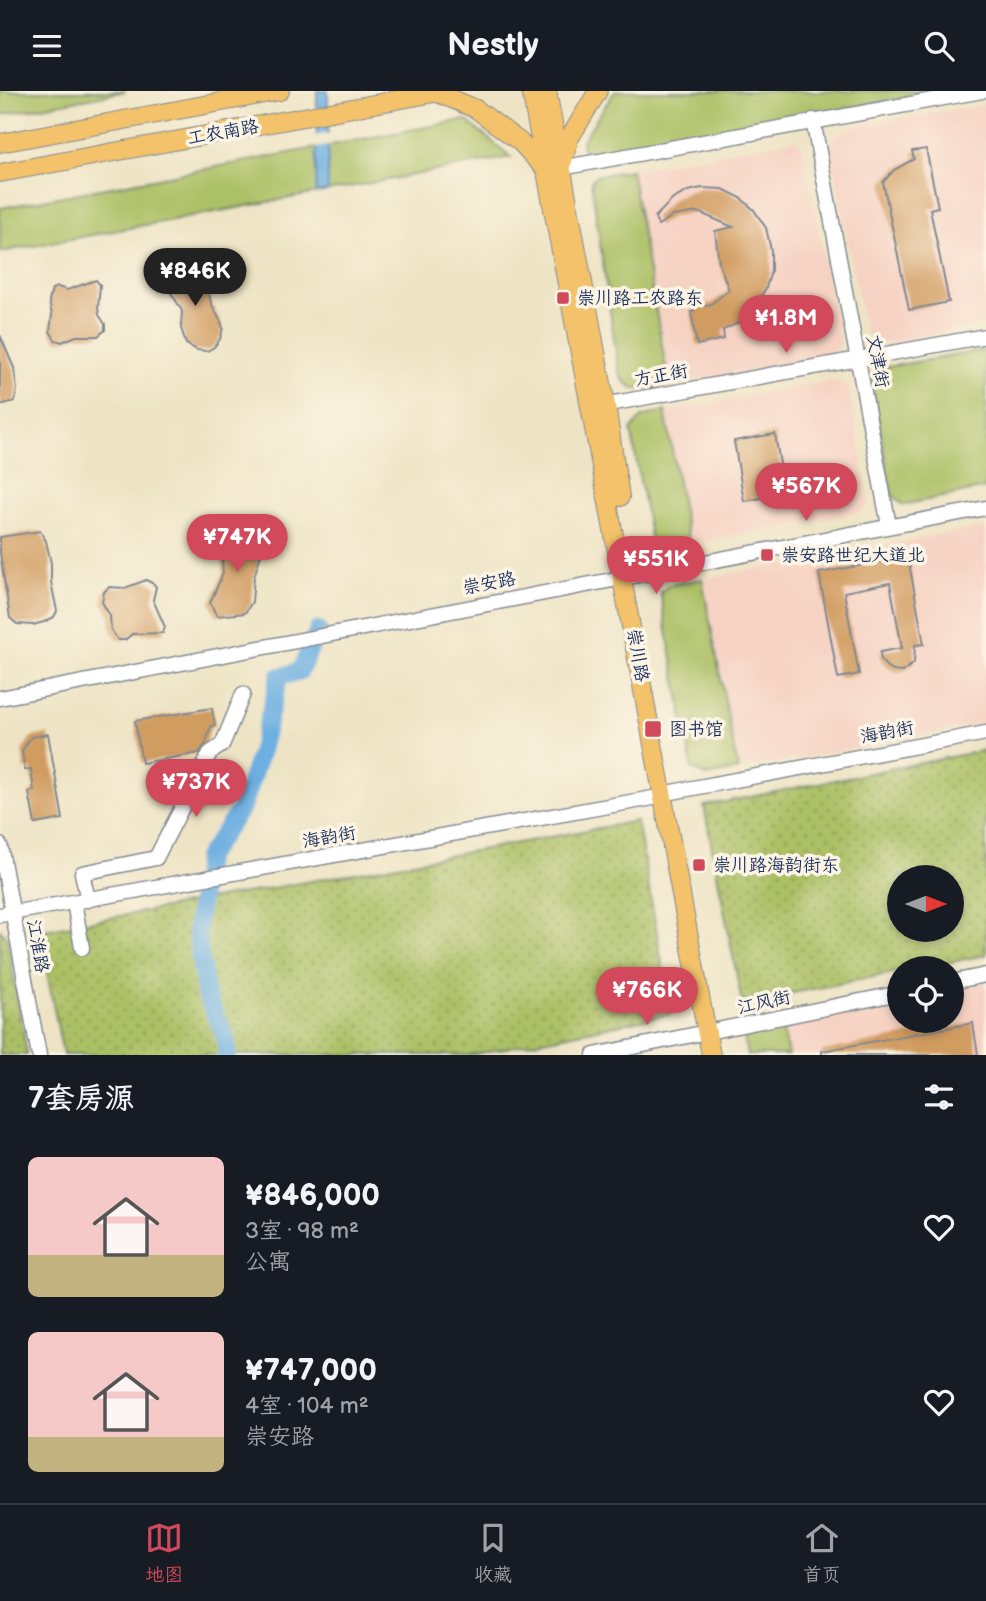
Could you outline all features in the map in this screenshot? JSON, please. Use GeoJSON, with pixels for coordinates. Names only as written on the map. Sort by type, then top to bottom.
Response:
{"type":"FeatureCollection","features":[{"type":"Feature","properties":{"kind":"main road","name":"工农南路"},"geometry":{"type":"LineString","coordinates":[[0,143],[281,91]]}},
{"type":"Feature","properties":{"kind":"main road","name":"崇川路"},"geometry":{"type":"LineString","coordinates":[[531,91],[553,169],[713,1032],[722,1055]]}},
{"type":"Feature","properties":{"kind":"main road","name":"崇川路"},"geometry":{"type":"LineString","coordinates":[[547,91],[553,169]]}},
{"type":"Feature","properties":{"kind":"main road"},"geometry":{"type":"LineString","coordinates":[[442,92],[476,109],[553,169],[598,91]]}},
{"type":"Feature","properties":{"kind":"main road","name":"工农南路"},"geometry":{"type":"LineString","coordinates":[[0,173],[442,92]]}},
{"type":"Feature","properties":{"kind":"main road","name":"崇川路"},"geometry":{"type":"LineString","coordinates":[[711,1055],[713,1032]]}},
{"type":"Feature","properties":{"kind":"street"},"geometry":{"type":"LineString","coordinates":[[553,169],[982,91]]}},
{"type":"Feature","properties":{"kind":"street","name":"文津街"},"geometry":{"type":"LineString","coordinates":[[813,120],[889,526]]}},
{"type":"Feature","properties":{"kind":"street","name":"方正街"},"geometry":{"type":"LineString","coordinates":[[599,406],[986,336]]}},
{"type":"Feature","properties":{"kind":"street","name":"崇安路"},"geometry":{"type":"LineString","coordinates":[[0,698],[986,508]]}},
{"type":"Feature","properties":{"kind":"street"},"geometry":{"type":"LineString","coordinates":[[82,948],[82,873],[156,858],[210,753],[222,745],[243,694]]}},
{"type":"Feature","properties":{"kind":"street","name":"海韵街"},"geometry":{"type":"LineString","coordinates":[[6,913],[668,794],[986,733]]}},
{"type":"Feature","properties":{"kind":"street","name":"江淮路"},"geometry":{"type":"LineString","coordinates":[[0,845],[6,913],[39,1055]]}},
{"type":"Feature","properties":{"kind":"street"},"geometry":{"type":"LineString","coordinates":[[964,980],[986,975]]}},
{"type":"Feature","properties":{"kind":"street","name":"江风街"},"geometry":{"type":"LineString","coordinates":[[594,1055],[887,996]]}},
{"type":"Feature","properties":{"kind":"shaded area"},"geometry":{"type":"Polygon","coordinates":[[[986,104],[986,324],[890,343],[876,342],[865,332],[831,154],[835,137],[847,128],[986,104]]]}},
{"type":"Feature","properties":{"kind":"shaded area"},"geometry":{"type":"Polygon","coordinates":[[[798,141],[803,151],[839,339],[838,348],[823,358],[669,385],[631,170],[798,141]]]}},
{"type":"Feature","properties":{"kind":"shaded area"},"geometry":{"type":"Polygon","coordinates":[[[829,381],[844,383],[849,388],[868,507],[862,512],[689,544],[665,411],[829,381]]]}},
{"type":"Feature","properties":{"kind":"shaded area"},"geometry":{"type":"Polygon","coordinates":[[[986,526],[986,723],[738,770],[702,579],[986,526]]]}},
{"type":"Feature","properties":{"kind":"shaded area"},"geometry":{"type":"Polygon","coordinates":[[[986,983],[986,1055],[788,1055],[781,1022],[887,1002],[887,1033],[964,1033],[964,988],[986,983]]]}},
{"type":"Feature","properties":{"kind":"green space"},"geometry":{"type":"Polygon","coordinates":[[[0,91],[126,91],[0,115],[0,91]]]}},
{"type":"Feature","properties":{"kind":"green space"},"geometry":{"type":"Polygon","coordinates":[[[615,91],[941,91],[596,155],[583,150],[582,141],[615,91]]]}},
{"type":"Feature","properties":{"kind":"green space"},"geometry":{"type":"Polygon","coordinates":[[[463,120],[511,157],[0,252],[0,208],[463,120]]]}},
{"type":"Feature","properties":{"kind":"green space"},"geometry":{"type":"Polygon","coordinates":[[[631,170],[669,385],[647,389],[628,385],[619,373],[591,181],[596,176],[631,170]]]}},
{"type":"Feature","properties":{"kind":"green space"},"geometry":{"type":"Polygon","coordinates":[[[986,350],[986,488],[903,505],[892,495],[872,386],[873,378],[881,368],[986,350]]]}},
{"type":"Feature","properties":{"kind":"green space"},"geometry":{"type":"Polygon","coordinates":[[[665,411],[689,544],[656,550],[652,547],[631,430],[642,417],[665,411]]]}},
{"type":"Feature","properties":{"kind":"green space"},"geometry":{"type":"Polygon","coordinates":[[[702,579],[738,770],[706,776],[692,768],[661,598],[661,592],[669,585],[702,579]]]}},
{"type":"Feature","properties":{"kind":"green space"},"geometry":{"type":"Polygon","coordinates":[[[986,750],[986,955],[964,959],[964,956],[887,956],[887,974],[742,1003],[704,806],[986,750]]]}},
{"type":"Feature","properties":{"kind":"green space"},"geometry":{"type":"Polygon","coordinates":[[[637,821],[671,1014],[471,1055],[63,1055],[39,931],[637,821]]]}},
{"type":"Feature","properties":{"kind":"green space"},"geometry":{"type":"Polygon","coordinates":[[[0,929],[7,938],[27,1055],[0,1055],[0,929]]]}},
{"type":"Feature","properties":{"kind":"green space"},"geometry":{"type":"Polygon","coordinates":[[[781,1022],[788,1055],[747,1055],[745,1038],[750,1029],[781,1022]]]}},
{"type":"Feature","properties":{"kind":"water"},"geometry":{"type":"Polygon","coordinates":[[[317,91],[328,91],[328,191],[316,193],[317,91]]]}},
{"type":"Feature","properties":{"kind":"pier"},"geometry":{"type":"Polygon","coordinates":[[[330,133],[331,145],[315,148],[314,136],[330,133]]]}},
{"type":"Feature","properties":{"kind":"building"},"geometry":{"type":"Polygon","coordinates":[[[926,149],[938,207],[930,209],[949,302],[909,310],[883,182],[894,170],[914,159],[912,151],[926,149]]]}},
{"type":"Feature","properties":{"kind":"building"},"geometry":{"type":"Polygon","coordinates":[[[702,188],[723,189],[741,198],[754,210],[766,228],[771,250],[771,271],[766,288],[755,306],[738,323],[723,330],[724,339],[697,345],[691,312],[694,312],[694,307],[711,304],[729,290],[719,263],[715,231],[733,227],[698,212],[673,216],[658,225],[655,217],[673,199],[688,191],[702,188]]]}},
{"type":"Feature","properties":{"kind":"building"},"geometry":{"type":"Polygon","coordinates":[[[170,269],[201,270],[206,279],[211,303],[223,328],[220,339],[207,351],[197,350],[186,344],[181,328],[182,311],[166,288],[165,279],[170,269]]]}},
{"type":"Feature","properties":{"kind":"building"},"geometry":{"type":"Polygon","coordinates":[[[96,280],[100,285],[99,315],[105,324],[105,330],[98,336],[76,336],[62,342],[55,340],[50,331],[52,315],[49,301],[52,289],[58,287],[67,290],[96,280]]]}},
{"type":"Feature","properties":{"kind":"building"},"geometry":{"type":"Polygon","coordinates":[[[0,335],[14,368],[17,389],[15,401],[0,405],[0,335]]]}},
{"type":"Feature","properties":{"kind":"building"},"geometry":{"type":"Polygon","coordinates":[[[775,434],[785,494],[744,501],[734,441],[775,434]]]}},
{"type":"Feature","properties":{"kind":"building"},"geometry":{"type":"Polygon","coordinates":[[[239,530],[251,533],[262,551],[254,577],[252,602],[245,613],[217,616],[210,603],[223,573],[221,547],[227,535],[239,530]]]}},
{"type":"Feature","properties":{"kind":"building"},"geometry":{"type":"Polygon","coordinates":[[[40,531],[46,541],[51,563],[51,582],[57,611],[54,617],[44,622],[33,625],[17,624],[10,618],[0,537],[40,531]]]}},
{"type":"Feature","properties":{"kind":"building"},"geometry":{"type":"Polygon","coordinates":[[[908,557],[924,644],[915,645],[914,663],[902,672],[893,671],[881,660],[880,652],[902,648],[890,583],[844,592],[859,674],[838,678],[819,573],[908,557]]]}},
{"type":"Feature","properties":{"kind":"building"},"geometry":{"type":"Polygon","coordinates":[[[146,580],[156,587],[153,600],[165,627],[163,633],[132,634],[125,640],[118,640],[111,630],[110,616],[102,602],[104,592],[109,587],[125,588],[146,580]]]}},
{"type":"Feature","properties":{"kind":"building"},"geometry":{"type":"Polygon","coordinates":[[[212,708],[215,726],[211,726],[205,745],[199,753],[142,763],[135,721],[212,708]]]}},
{"type":"Feature","properties":{"kind":"building"},"geometry":{"type":"Polygon","coordinates":[[[48,734],[63,819],[35,824],[29,792],[34,791],[31,769],[25,770],[22,751],[31,737],[48,734]]]}},
{"type":"Feature","properties":{"kind":"building"},"geometry":{"type":"Polygon","coordinates":[[[973,1023],[978,1055],[822,1055],[822,1051],[919,1033],[964,1033],[964,1025],[973,1023]]]}},
{"type":"Feature","properties":{"kind":"waterway"},"geometry":{"type":"LineString","coordinates":[[227,1055],[226,1038],[206,995],[196,931],[206,858],[242,807],[261,750],[279,677],[300,671],[318,630]]}},
{"type":"Feature","properties":{"kind":"place","name":"崇川路工农路东"},"geometry":{"type":"Point","coordinates":[563,298]}},
{"type":"Feature","properties":{"kind":"place","name":"崇安路世纪大道北"},"geometry":{"type":"Point","coordinates":[767,555]}},
{"type":"Feature","properties":{"kind":"place","name":"图书馆"},"geometry":{"type":"Point","coordinates":[653,729]}},
{"type":"Feature","properties":{"kind":"place","name":"崇川路海韵街东"},"geometry":{"type":"Point","coordinates":[699,865]}}]}
